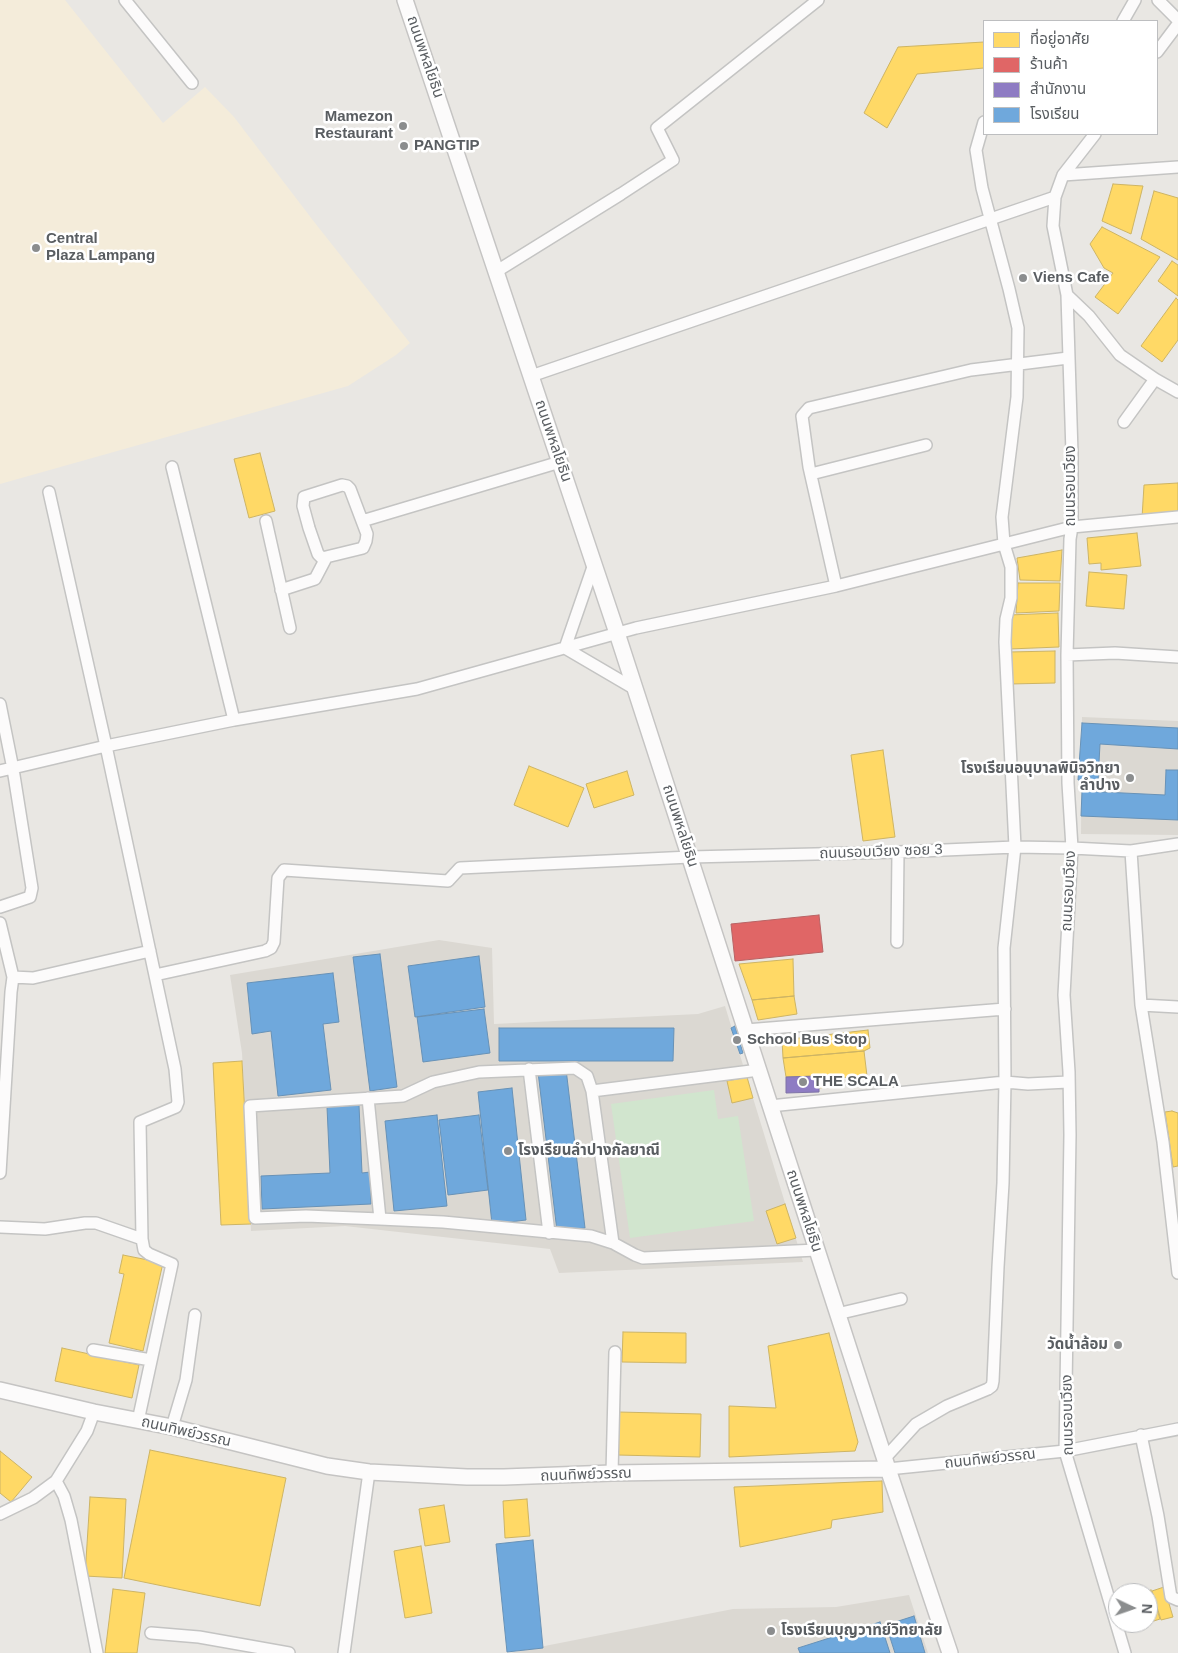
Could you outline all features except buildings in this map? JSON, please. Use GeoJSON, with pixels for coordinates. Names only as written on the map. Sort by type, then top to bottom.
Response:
{"type":"FeatureCollection","features":[{"type":"Feature","properties":{"kind":"main road","name":"ถนนพหลโยธิน"},"geometry":{"type":"LineString","coordinates":[[405,0],[636,689],[837,1314],[950,1653]]}},
{"type":"Feature","properties":{"kind":"main road","name":"ถนนทิพย์วรรณ"},"geometry":{"type":"LineString","coordinates":[[0,1390],[172,1428],[327,1466],[369,1472],[467,1477],[886,1464]]}},
{"type":"Feature","properties":{"kind":"street"},"geometry":{"type":"LineString","coordinates":[[125,0],[192,84]]}},
{"type":"Feature","properties":{"kind":"street"},"geometry":{"type":"LineString","coordinates":[[497,271],[673,160],[657,128],[818,0]]}},
{"type":"Feature","properties":{"kind":"street"},"geometry":{"type":"LineString","coordinates":[[1124,20],[1135,0]]}},
{"type":"Feature","properties":{"kind":"street"},"geometry":{"type":"LineString","coordinates":[[1158,0],[1178,20]]}},
{"type":"Feature","properties":{"kind":"street"},"geometry":{"type":"LineString","coordinates":[[1158,51],[1178,24]]}},
{"type":"Feature","properties":{"kind":"street"},"geometry":{"type":"LineString","coordinates":[[886,1464],[916,1424],[947,1406],[988,1389],[994,1381],[1003,1183],[1005,1082],[1004,948],[1015,847],[1005,642],[1006,619],[1011,598],[1011,567],[1004,544],[1002,518],[1017,397],[1018,328],[982,188],[976,150],[983,126]]}},
{"type":"Feature","properties":{"kind":"street","name":"ถนนรอบเวียง"},"geometry":{"type":"LineString","coordinates":[[1094,135],[1063,176],[1055,197],[1053,226],[1066,294],[1072,453],[1072,527],[1070,539],[1067,655],[1068,773],[1072,848],[1064,995],[1070,1135],[1065,1451],[1125,1653]]}},
{"type":"Feature","properties":{"kind":"street"},"geometry":{"type":"LineString","coordinates":[[1063,176],[1178,166]]}},
{"type":"Feature","properties":{"kind":"street"},"geometry":{"type":"LineString","coordinates":[[532,376],[1055,197]]}},
{"type":"Feature","properties":{"kind":"street"},"geometry":{"type":"LineString","coordinates":[[1066,294],[1089,316],[1120,355],[1154,379],[1178,392]]}},
{"type":"Feature","properties":{"kind":"street"},"geometry":{"type":"LineString","coordinates":[[836,586],[811,474],[802,416],[809,408],[971,370],[1068,358]]}},
{"type":"Feature","properties":{"kind":"street"},"geometry":{"type":"LineString","coordinates":[[1124,422],[1154,379]]}},
{"type":"Feature","properties":{"kind":"street"},"geometry":{"type":"LineString","coordinates":[[811,474],[926,445]]}},
{"type":"Feature","properties":{"kind":"street"},"geometry":{"type":"LineString","coordinates":[[362,520],[560,462]]}},
{"type":"Feature","properties":{"kind":"street"},"geometry":{"type":"LineString","coordinates":[[172,467],[234,720]]}},
{"type":"Feature","properties":{"kind":"street"},"geometry":{"type":"LineString","coordinates":[[342,485],[347,486],[350,489],[362,520],[366,541],[363,548],[326,558],[322,558],[318,554],[303,506],[304,497],[342,485]]}},
{"type":"Feature","properties":{"kind":"street"},"geometry":{"type":"LineString","coordinates":[[49,492],[175,1069],[178,1102],[176,1108],[140,1122],[142,1239],[144,1250],[172,1264],[138,1421]]}},
{"type":"Feature","properties":{"kind":"street"},"geometry":{"type":"LineString","coordinates":[[0,772],[106,746],[234,720],[416,690],[617,633],[836,586],[1072,527],[1178,517]]}},
{"type":"Feature","properties":{"kind":"street"},"geometry":{"type":"LineString","coordinates":[[266,521],[290,628]]}},
{"type":"Feature","properties":{"kind":"street"},"geometry":{"type":"LineString","coordinates":[[281,590],[315,579],[326,558]]}},
{"type":"Feature","properties":{"kind":"street"},"geometry":{"type":"LineString","coordinates":[[565,648],[594,564]]}},
{"type":"Feature","properties":{"kind":"street"},"geometry":{"type":"LineString","coordinates":[[565,648],[636,689]]}},
{"type":"Feature","properties":{"kind":"street"},"geometry":{"type":"LineString","coordinates":[[1067,655],[1115,653],[1178,657]]}},
{"type":"Feature","properties":{"kind":"street"},"geometry":{"type":"LineString","coordinates":[[0,704],[13,769],[32,888],[30,897],[0,906]]}},
{"type":"Feature","properties":{"kind":"street","name":"ถนนรอบเวียง ซอย 3"},"geometry":{"type":"LineString","coordinates":[[155,975],[265,951],[271,948],[274,942],[278,878],[284,870],[448,881],[460,868],[690,857],[1015,847],[1131,851],[1178,844]]}},
{"type":"Feature","properties":{"kind":"street"},"geometry":{"type":"LineString","coordinates":[[1131,851],[1141,1005],[1163,1142],[1178,1273]]}},
{"type":"Feature","properties":{"kind":"street"},"geometry":{"type":"LineString","coordinates":[[897,942],[898,852]]}},
{"type":"Feature","properties":{"kind":"street"},"geometry":{"type":"LineString","coordinates":[[0,924],[13,977],[0,1173]]}},
{"type":"Feature","properties":{"kind":"street"},"geometry":{"type":"LineString","coordinates":[[13,977],[33,978],[150,951]]}},
{"type":"Feature","properties":{"kind":"street"},"geometry":{"type":"LineString","coordinates":[[1141,1005],[1178,1006]]}},
{"type":"Feature","properties":{"kind":"street"},"geometry":{"type":"LineString","coordinates":[[746,1030],[1005,1009]]}},
{"type":"Feature","properties":{"kind":"street"},"geometry":{"type":"LineString","coordinates":[[612,1243],[592,1091],[587,1076],[575,1068],[479,1072],[433,1082],[403,1096],[250,1106],[255,1218],[306,1216],[443,1222],[591,1236],[612,1243],[635,1256],[643,1258],[817,1250]]}},
{"type":"Feature","properties":{"kind":"street"},"geometry":{"type":"LineString","coordinates":[[529,1069],[549,1233]]}},
{"type":"Feature","properties":{"kind":"street"},"geometry":{"type":"LineString","coordinates":[[592,1091],[759,1070]]}},
{"type":"Feature","properties":{"kind":"street"},"geometry":{"type":"LineString","coordinates":[[770,1106],[1005,1082],[1028,1084],[1068,1082]]}},
{"type":"Feature","properties":{"kind":"street"},"geometry":{"type":"LineString","coordinates":[[368,1098],[380,1219]]}},
{"type":"Feature","properties":{"kind":"street"},"geometry":{"type":"LineString","coordinates":[[0,1227],[45,1229],[96,1223],[142,1239]]}},
{"type":"Feature","properties":{"kind":"street"},"geometry":{"type":"LineString","coordinates":[[837,1314],[901,1299]]}},
{"type":"Feature","properties":{"kind":"street"},"geometry":{"type":"LineString","coordinates":[[172,1428],[186,1380],[195,1315]]}},
{"type":"Feature","properties":{"kind":"street"},"geometry":{"type":"LineString","coordinates":[[93,1350],[151,1360]]}},
{"type":"Feature","properties":{"kind":"street"},"geometry":{"type":"LineString","coordinates":[[612,1474],[615,1352]]}},
{"type":"Feature","properties":{"kind":"street"},"geometry":{"type":"LineString","coordinates":[[0,1514],[33,1498],[56,1481],[87,1431],[94,1412]]}},
{"type":"Feature","properties":{"kind":"street","name":"ถนนทิพย์วรรณ"},"geometry":{"type":"LineString","coordinates":[[886,1464],[1065,1451],[1178,1429]]}},
{"type":"Feature","properties":{"kind":"street"},"geometry":{"type":"LineString","coordinates":[[1141,1435],[1158,1516],[1171,1597],[1178,1600]]}},
{"type":"Feature","properties":{"kind":"street"},"geometry":{"type":"LineString","coordinates":[[344,1653],[369,1472]]}},
{"type":"Feature","properties":{"kind":"street"},"geometry":{"type":"LineString","coordinates":[[56,1481],[64,1496],[71,1520],[97,1653]]}},
{"type":"Feature","properties":{"kind":"street"},"geometry":{"type":"LineString","coordinates":[[151,1633],[199,1637],[289,1653]]}},
{"type":"Feature","properties":{"kind":"shaded area"},"geometry":{"type":"Polygon","coordinates":[[[0,0],[65,0],[163,123],[205,87],[234,117],[410,343],[396,355],[348,386],[0,484],[0,0]]]}},
{"type":"Feature","properties":{"kind":"shaded area","name":"โรงเรียนอนุบาลพินิจวิทยา ลำปาง"},"geometry":{"type":"Polygon","coordinates":[[[1082,717],[1178,721],[1178,835],[1081,834],[1082,717]]]}},
{"type":"Feature","properties":{"kind":"shaded area","name":"โรงเรียนลำปางกัลยาณี"},"geometry":{"type":"Polygon","coordinates":[[[439,940],[492,948],[494,1024],[698,1014],[725,1006],[803,1262],[559,1273],[550,1249],[345,1226],[251,1231],[242,1053],[230,975],[439,940]]]}},
{"type":"Feature","properties":{"kind":"shaded area","name":"โรงเรียนบุญวาทย์วิทยาลัย"},"geometry":{"type":"Polygon","coordinates":[[[909,1595],[928,1653],[509,1653],[733,1609],[836,1607],[909,1595]]]}},
{"type":"Feature","properties":{"kind":"green space"},"geometry":{"type":"Polygon","coordinates":[[[714,1090],[718,1119],[738,1116],[754,1221],[630,1238],[611,1104],[714,1090]]]}},
{"type":"Feature","properties":{"kind":"place","name":"Mamezon Restaurant"},"geometry":{"type":"Point","coordinates":[403,126]}},
{"type":"Feature","properties":{"kind":"place","name":"PANGTIP"},"geometry":{"type":"Point","coordinates":[404,146]}},
{"type":"Feature","properties":{"kind":"place","name":"Central Plaza Lampang"},"geometry":{"type":"Point","coordinates":[36,248]}},
{"type":"Feature","properties":{"kind":"place","name":"Viens Cafe"},"geometry":{"type":"Point","coordinates":[1023,278]}},
{"type":"Feature","properties":{"kind":"place","name":"โรงเรียนอนุบาลพินิจวิทยา ลำปาง"},"geometry":{"type":"Point","coordinates":[1130,778]}},
{"type":"Feature","properties":{"kind":"place","name":"School Bus Stop"},"geometry":{"type":"Point","coordinates":[737,1040]}},
{"type":"Feature","properties":{"kind":"place","name":"THE SCALA"},"geometry":{"type":"Point","coordinates":[803,1082]}},
{"type":"Feature","properties":{"kind":"place","name":"โรงเรียนลำปางกัลยาณี"},"geometry":{"type":"Point","coordinates":[508,1151]}},
{"type":"Feature","properties":{"kind":"place","name":"วัดน้ำล้อม"},"geometry":{"type":"Point","coordinates":[1118,1345]}},
{"type":"Feature","properties":{"kind":"place","name":"โรงเรียนบุญวาทย์วิทยาลัย"},"geometry":{"type":"Point","coordinates":[771,1631]}}]}
